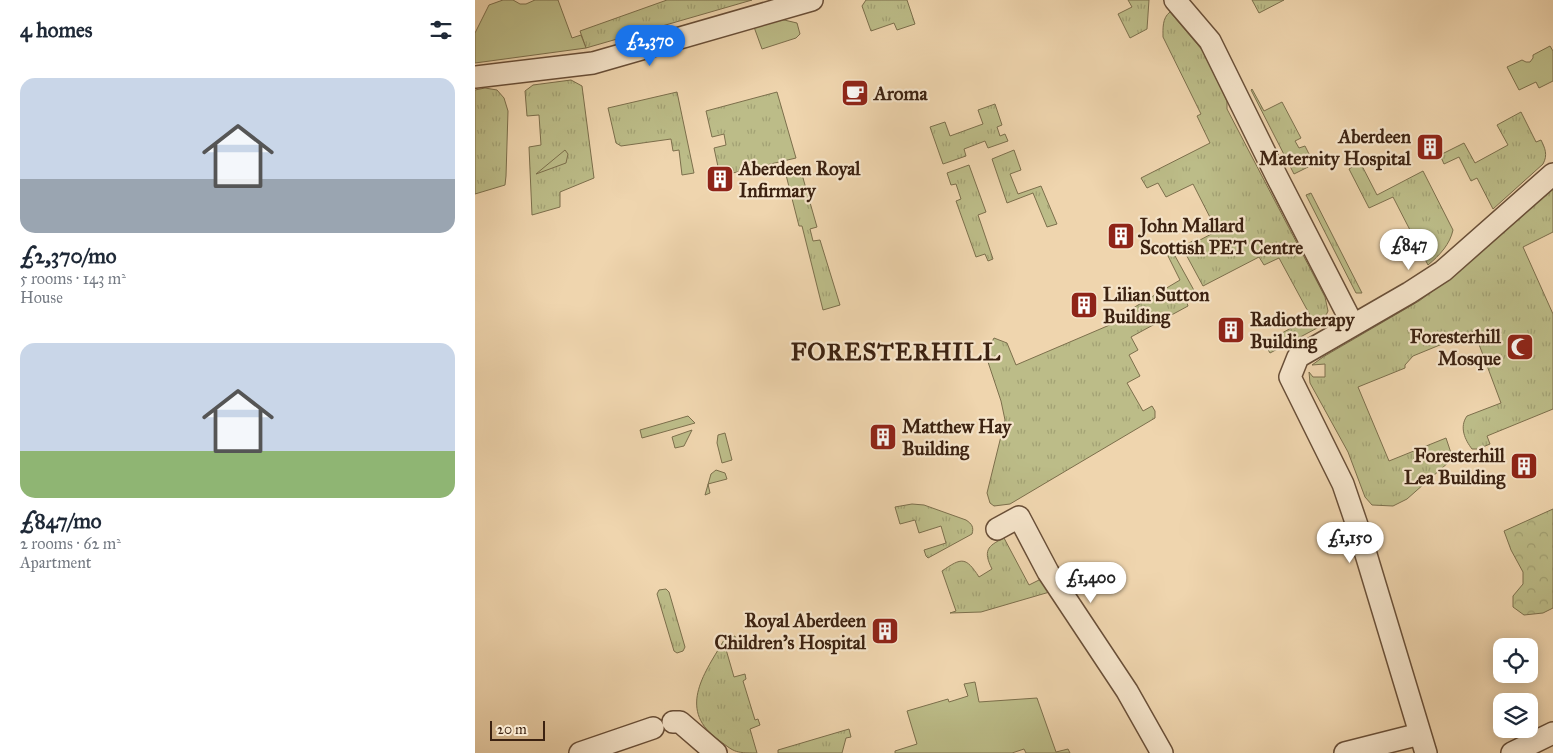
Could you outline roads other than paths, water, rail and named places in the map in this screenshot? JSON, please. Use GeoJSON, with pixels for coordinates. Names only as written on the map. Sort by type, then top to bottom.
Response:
{"type":"FeatureCollection","features":[{"type":"Feature","properties":{"kind":"street"},"geometry":{"type":"LineString","coordinates":[[475,77],[593,64],[812,0]]}},
{"type":"Feature","properties":{"kind":"street"},"geometry":{"type":"LineString","coordinates":[[1175,0],[1210,41],[1353,325]]}},
{"type":"Feature","properties":{"kind":"street"},"geometry":{"type":"LineString","coordinates":[[1345,753],[1423,747],[1361,537],[1343,484],[1290,377],[1299,357],[1443,271],[1553,174]]}},
{"type":"Feature","properties":{"kind":"street"},"geometry":{"type":"LineString","coordinates":[[997,529],[1019,517],[1049,572],[1127,691],[1162,753]]}},
{"type":"Feature","properties":{"kind":"street"},"geometry":{"type":"LineString","coordinates":[[673,722],[680,722],[716,753]]}},
{"type":"Feature","properties":{"kind":"street"},"geometry":{"type":"LineString","coordinates":[[580,753],[653,728]]}},
{"type":"Feature","properties":{"kind":"street"},"geometry":{"type":"LineString","coordinates":[[1512,753],[1553,733]]}},
{"type":"Feature","properties":{"kind":"place","name":"Aroma"},"geometry":{"type":"Point","coordinates":[855,93]}},
{"type":"Feature","properties":{"kind":"place","name":"Aberdeen Maternity Hospital"},"geometry":{"type":"Point","coordinates":[1430,147]}},
{"type":"Feature","properties":{"kind":"place","name":"Aberdeen Royal Infirmary"},"geometry":{"type":"Point","coordinates":[720,179]}},
{"type":"Feature","properties":{"kind":"place","name":"John Mallard Scottish PET Centre"},"geometry":{"type":"Point","coordinates":[1121,236]}},
{"type":"Feature","properties":{"kind":"place","name":"Lilian Sutton Building"},"geometry":{"type":"Point","coordinates":[1084,305]}},
{"type":"Feature","properties":{"kind":"place","name":"Radiotherapy Building"},"geometry":{"type":"Point","coordinates":[1231,330]}},
{"type":"Feature","properties":{"kind":"place","name":"Foresterhill Mosque"},"geometry":{"type":"Point","coordinates":[1520,347]}},
{"type":"Feature","properties":{"kind":"place","name":"Matthew Hay Building"},"geometry":{"type":"Point","coordinates":[883,437]}},
{"type":"Feature","properties":{"kind":"place","name":"Foresterhill Lea Building"},"geometry":{"type":"Point","coordinates":[1524,466]}},
{"type":"Feature","properties":{"kind":"place","name":"Royal Aberdeen Children's Hospital"},"geometry":{"type":"Point","coordinates":[885,631]}},
{"type":"Feature","properties":{"kind":"district","name":"FORESTERHILL"},"geometry":{"type":"Point","coordinates":[896,352]}}]}
